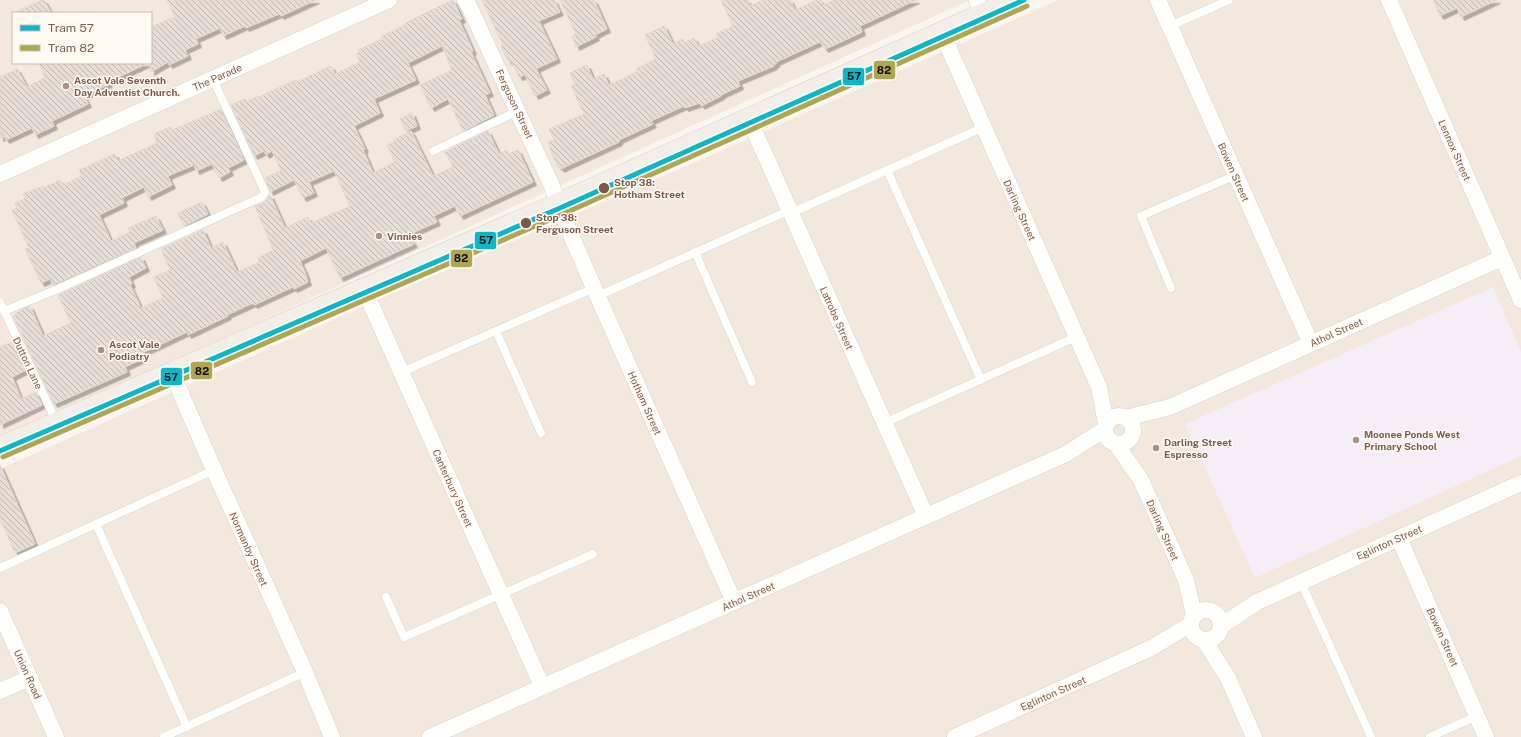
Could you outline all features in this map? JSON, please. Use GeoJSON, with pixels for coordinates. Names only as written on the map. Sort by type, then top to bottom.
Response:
{"type":"FeatureCollection","features":[{"type":"Feature","properties":{"kind":"main road"},"geometry":{"type":"LineString","coordinates":[[0,448],[559,204],[942,33],[980,7],[1016,0]]}},
{"type":"Feature","properties":{"kind":"street","name":"The Parade"},"geometry":{"type":"LineString","coordinates":[[0,174],[389,0]]}},
{"type":"Feature","properties":{"kind":"street","name":"Bowen Street"},"geometry":{"type":"LineString","coordinates":[[1158,0],[1311,344]]}},
{"type":"Feature","properties":{"kind":"street","name":"Lennox Street"},"geometry":{"type":"LineString","coordinates":[[1389,0],[1521,300]]}},
{"type":"Feature","properties":{"kind":"street","name":"Ferguson Street"},"geometry":{"type":"LineString","coordinates":[[467,2],[518,111],[559,204]]}},
{"type":"Feature","properties":{"kind":"street","name":"Darling Street"},"geometry":{"type":"LineString","coordinates":[[942,33],[1099,387],[1109,435],[1141,480],[1254,737]]}},
{"type":"Feature","properties":{"kind":"street","name":"Latrobe Street"},"geometry":{"type":"LineString","coordinates":[[749,119],[926,516]]}},
{"type":"Feature","properties":{"kind":"street","name":"Hotham Street"},"geometry":{"type":"LineString","coordinates":[[559,204],[596,292],[734,602]]}},
{"type":"Feature","properties":{"kind":"street","name":"Athol Street"},"geometry":{"type":"LineString","coordinates":[[1125,417],[1170,407],[1502,258]]}},
{"type":"Feature","properties":{"kind":"street","name":"Canterbury Street"},"geometry":{"type":"LineString","coordinates":[[364,289],[542,686]]}},
{"type":"Feature","properties":{"kind":"street","name":"Normanby Street"},"geometry":{"type":"LineString","coordinates":[[172,373],[331,733]]}},
{"type":"Feature","properties":{"kind":"street","name":"Darling Street"},"geometry":{"type":"LineString","coordinates":[[1099,387],[1125,417]]}},
{"type":"Feature","properties":{"kind":"street","name":"Athol Street"},"geometry":{"type":"LineString","coordinates":[[1132,436],[1170,407]]}},
{"type":"Feature","properties":{"kind":"street"},"geometry":{"type":"LineString","coordinates":[[1115,416],[1125,417],[1132,425],[1132,436],[1124,443],[1109,435],[1111,418],[1115,416]]}},
{"type":"Feature","properties":{"kind":"street","name":"Athol Street"},"geometry":{"type":"LineString","coordinates":[[430,737],[1109,435]]}},
{"type":"Feature","properties":{"kind":"street","name":"Darling Street"},"geometry":{"type":"LineString","coordinates":[[1132,436],[1141,480]]}},
{"type":"Feature","properties":{"kind":"street","name":"Eglinton Street"},"geometry":{"type":"LineString","coordinates":[[956,737],[1521,483]]}},
{"type":"Feature","properties":{"kind":"street","name":"Bowen Street"},"geometry":{"type":"LineString","coordinates":[[1399,538],[1486,737]]}},
{"type":"Feature","properties":{"kind":"street","name":"Union Road"},"geometry":{"type":"LineString","coordinates":[[0,611],[56,737]]}},
{"type":"Feature","properties":{"kind":"street"},"geometry":{"type":"LineString","coordinates":[[0,691],[30,678]]}},
{"type":"Feature","properties":{"kind":"lane"},"geometry":{"type":"LineString","coordinates":[[1170,26],[1229,0]]}},
{"type":"Feature","properties":{"kind":"lane"},"geometry":{"type":"LineString","coordinates":[[4,311],[53,291],[262,196],[265,192],[213,79]]}},
{"type":"Feature","properties":{"kind":"lane"},"geometry":{"type":"LineString","coordinates":[[432,150],[518,111]]}},
{"type":"Feature","properties":{"kind":"lane"},"geometry":{"type":"LineString","coordinates":[[402,372],[496,331],[695,252],[888,170],[984,127]]}},
{"type":"Feature","properties":{"kind":"lane"},"geometry":{"type":"LineString","coordinates":[[888,170],[981,380]]}},
{"type":"Feature","properties":{"kind":"lane"},"geometry":{"type":"LineString","coordinates":[[1171,288],[1141,216],[1236,175]]}},
{"type":"Feature","properties":{"kind":"lane"},"geometry":{"type":"LineString","coordinates":[[695,252],[752,382]]}},
{"type":"Feature","properties":{"kind":"lane","name":"Dutton Lane"},"geometry":{"type":"LineString","coordinates":[[0,302],[57,424]]}},
{"type":"Feature","properties":{"kind":"lane"},"geometry":{"type":"LineString","coordinates":[[496,331],[541,433]]}},
{"type":"Feature","properties":{"kind":"lane"},"geometry":{"type":"LineString","coordinates":[[884,423],[1076,337]]}},
{"type":"Feature","properties":{"kind":"lane"},"geometry":{"type":"LineString","coordinates":[[0,568],[214,470]]}},
{"type":"Feature","properties":{"kind":"lane"},"geometry":{"type":"LineString","coordinates":[[96,524],[187,727]]}},
{"type":"Feature","properties":{"kind":"lane"},"geometry":{"type":"LineString","coordinates":[[386,597],[404,637],[593,554]]}},
{"type":"Feature","properties":{"kind":"lane"},"geometry":{"type":"LineString","coordinates":[[1301,582],[1371,737]]}},
{"type":"Feature","properties":{"kind":"lane"},"geometry":{"type":"LineString","coordinates":[[164,737],[305,672]]}},
{"type":"Feature","properties":{"kind":"lane"},"geometry":{"type":"LineString","coordinates":[[1430,737],[1477,716]]}},
{"type":"Feature","properties":{"kind":"shaded area"},"geometry":{"type":"Polygon","coordinates":[[[0,0],[970,0],[53,415],[0,299],[0,0]]]}},
{"type":"Feature","properties":{"kind":"shaded area"},"geometry":{"type":"Polygon","coordinates":[[[1058,0],[1521,0],[1521,737],[0,737],[0,469],[353,311],[714,154],[1058,0]]]}},
{"type":"Feature","properties":{"kind":"shaded area","name":"Moonee Ponds West Primary School"},"geometry":{"type":"Polygon","coordinates":[[[1493,287],[1521,352],[1521,456],[1255,578],[1185,424],[1493,287]]]}},
{"type":"Feature","properties":{"kind":"shaded area"},"geometry":{"type":"Polygon","coordinates":[[[0,299],[53,415],[0,439],[0,299]]]}},
{"type":"Feature","properties":{"kind":"building"},"geometry":{"type":"Polygon","coordinates":[[[44,0],[50,12],[15,12],[44,0]]]}},
{"type":"Feature","properties":{"kind":"building"},"geometry":{"type":"Polygon","coordinates":[[[167,0],[316,0],[281,16],[279,14],[246,28],[245,26],[223,36],[220,28],[196,39],[198,44],[185,50],[188,56],[169,65],[168,62],[151,72],[152,27],[175,17],[167,0]]]}},
{"type":"Feature","properties":{"kind":"building"},"geometry":{"type":"Polygon","coordinates":[[[453,0],[462,19],[459,20],[473,51],[471,52],[490,93],[485,95],[494,115],[463,131],[448,99],[431,108],[420,85],[452,70],[442,46],[408,63],[416,80],[374,99],[380,113],[354,126],[365,149],[363,150],[373,173],[395,162],[387,145],[394,142],[393,140],[411,131],[433,176],[453,167],[445,152],[488,131],[499,154],[507,150],[508,154],[518,150],[533,182],[460,216],[455,206],[434,216],[437,222],[408,235],[414,244],[340,278],[326,248],[300,261],[308,282],[294,289],[293,287],[254,305],[253,303],[188,335],[187,332],[140,354],[142,359],[125,367],[127,372],[54,404],[13,316],[19,311],[30,306],[43,336],[71,323],[58,295],[141,257],[146,268],[129,277],[132,284],[130,285],[141,308],[163,298],[154,277],[170,270],[161,249],[203,230],[211,248],[223,242],[237,272],[260,262],[258,258],[273,250],[255,206],[265,202],[270,195],[285,228],[308,217],[311,223],[350,206],[334,171],[309,182],[314,193],[303,198],[294,180],[270,192],[265,178],[281,171],[272,151],[266,155],[264,151],[254,156],[231,105],[245,99],[246,102],[258,96],[259,97],[295,80],[296,82],[331,66],[335,74],[360,62],[356,54],[360,52],[358,50],[382,39],[382,36],[405,25],[415,18],[453,0]]]}},
{"type":"Feature","properties":{"kind":"building"},"geometry":{"type":"Polygon","coordinates":[[[482,0],[554,0],[560,12],[539,21],[557,59],[536,69],[547,90],[535,96],[525,75],[519,77],[511,60],[509,62],[501,46],[503,45],[482,0]]]}},
{"type":"Feature","properties":{"kind":"building"},"geometry":{"type":"Polygon","coordinates":[[[560,0],[594,0],[607,29],[595,35],[596,37],[576,47],[572,36],[576,34],[560,0]]]}},
{"type":"Feature","properties":{"kind":"building"},"geometry":{"type":"Polygon","coordinates":[[[721,0],[747,0],[750,6],[763,0],[790,0],[795,10],[817,0],[821,0],[823,5],[833,0],[916,0],[860,26],[862,32],[845,40],[825,49],[820,42],[776,62],[776,64],[773,65],[774,66],[738,81],[740,86],[701,106],[700,103],[685,108],[684,106],[651,121],[653,124],[619,140],[619,142],[561,169],[559,166],[558,167],[549,148],[551,148],[548,142],[554,139],[549,129],[584,114],[571,86],[575,84],[570,73],[587,65],[593,79],[604,74],[609,85],[637,72],[636,69],[656,59],[645,35],[664,26],[673,44],[683,39],[684,43],[694,38],[698,46],[719,37],[717,33],[733,26],[721,0]]]}},
{"type":"Feature","properties":{"kind":"building"},"geometry":{"type":"Polygon","coordinates":[[[1433,0],[1497,0],[1461,17],[1457,8],[1440,16],[1433,0]]]}},
{"type":"Feature","properties":{"kind":"building"},"geometry":{"type":"Polygon","coordinates":[[[39,64],[146,64],[108,82],[109,84],[84,96],[88,104],[52,121],[54,126],[35,135],[32,128],[6,140],[4,136],[0,138],[0,77],[17,69],[27,87],[45,78],[39,64]]]}},
{"type":"Feature","properties":{"kind":"building"},"geometry":{"type":"Polygon","coordinates":[[[221,109],[244,160],[228,168],[230,172],[219,178],[212,164],[196,171],[194,165],[170,175],[168,177],[172,185],[148,197],[144,187],[122,198],[124,203],[99,215],[111,241],[130,232],[128,228],[156,216],[163,230],[134,243],[136,248],[53,285],[50,279],[41,283],[25,249],[29,248],[12,210],[17,208],[15,203],[25,199],[23,194],[43,186],[43,188],[60,180],[63,185],[82,176],[79,170],[115,154],[118,161],[157,143],[154,134],[170,127],[172,130],[221,109]]]}},
{"type":"Feature","properties":{"kind":"building"},"geometry":{"type":"Polygon","coordinates":[[[412,113],[417,126],[406,131],[400,119],[412,113]]]}},
{"type":"Feature","properties":{"kind":"building"},"geometry":{"type":"Polygon","coordinates":[[[202,202],[208,214],[184,226],[178,213],[202,202]]]}},
{"type":"Feature","properties":{"kind":"building"},"geometry":{"type":"Polygon","coordinates":[[[13,342],[26,370],[12,377],[21,399],[36,392],[42,405],[0,425],[0,347],[13,342]]]}},
{"type":"Feature","properties":{"kind":"building"},"geometry":{"type":"Polygon","coordinates":[[[0,465],[35,544],[15,553],[2,523],[0,523],[0,465]]]}},
{"type":"Feature","properties":{"kind":"tram line","name":"57"},"geometry":{"type":"LineString","coordinates":[[0,451],[560,208],[1024,0]]}},
{"type":"Feature","properties":{"kind":"tram line","name":"82"},"geometry":{"type":"LineString","coordinates":[[3,457],[563,214],[1027,6]]}},
{"type":"Feature","properties":{"kind":"place","name":"Ascot Vale Seventh Day Adventist Church."},"geometry":{"type":"Point","coordinates":[66,86]}},
{"type":"Feature","properties":{"kind":"place","name":"Stop 38: Hotham Street"},"geometry":{"type":"Point","coordinates":[604,188]}},
{"type":"Feature","properties":{"kind":"place","name":"Stop 38: Ferguson Street"},"geometry":{"type":"Point","coordinates":[526,223]}},
{"type":"Feature","properties":{"kind":"place","name":"Vinnies"},"geometry":{"type":"Point","coordinates":[379,236]}},
{"type":"Feature","properties":{"kind":"place","name":"Ascot Vale Podiatry"},"geometry":{"type":"Point","coordinates":[101,350]}},
{"type":"Feature","properties":{"kind":"place","name":"Moonee Ponds West Primary School"},"geometry":{"type":"Point","coordinates":[1356,440]}},
{"type":"Feature","properties":{"kind":"place","name":"Darling Street Espresso"},"geometry":{"type":"Point","coordinates":[1156,448]}}]}
